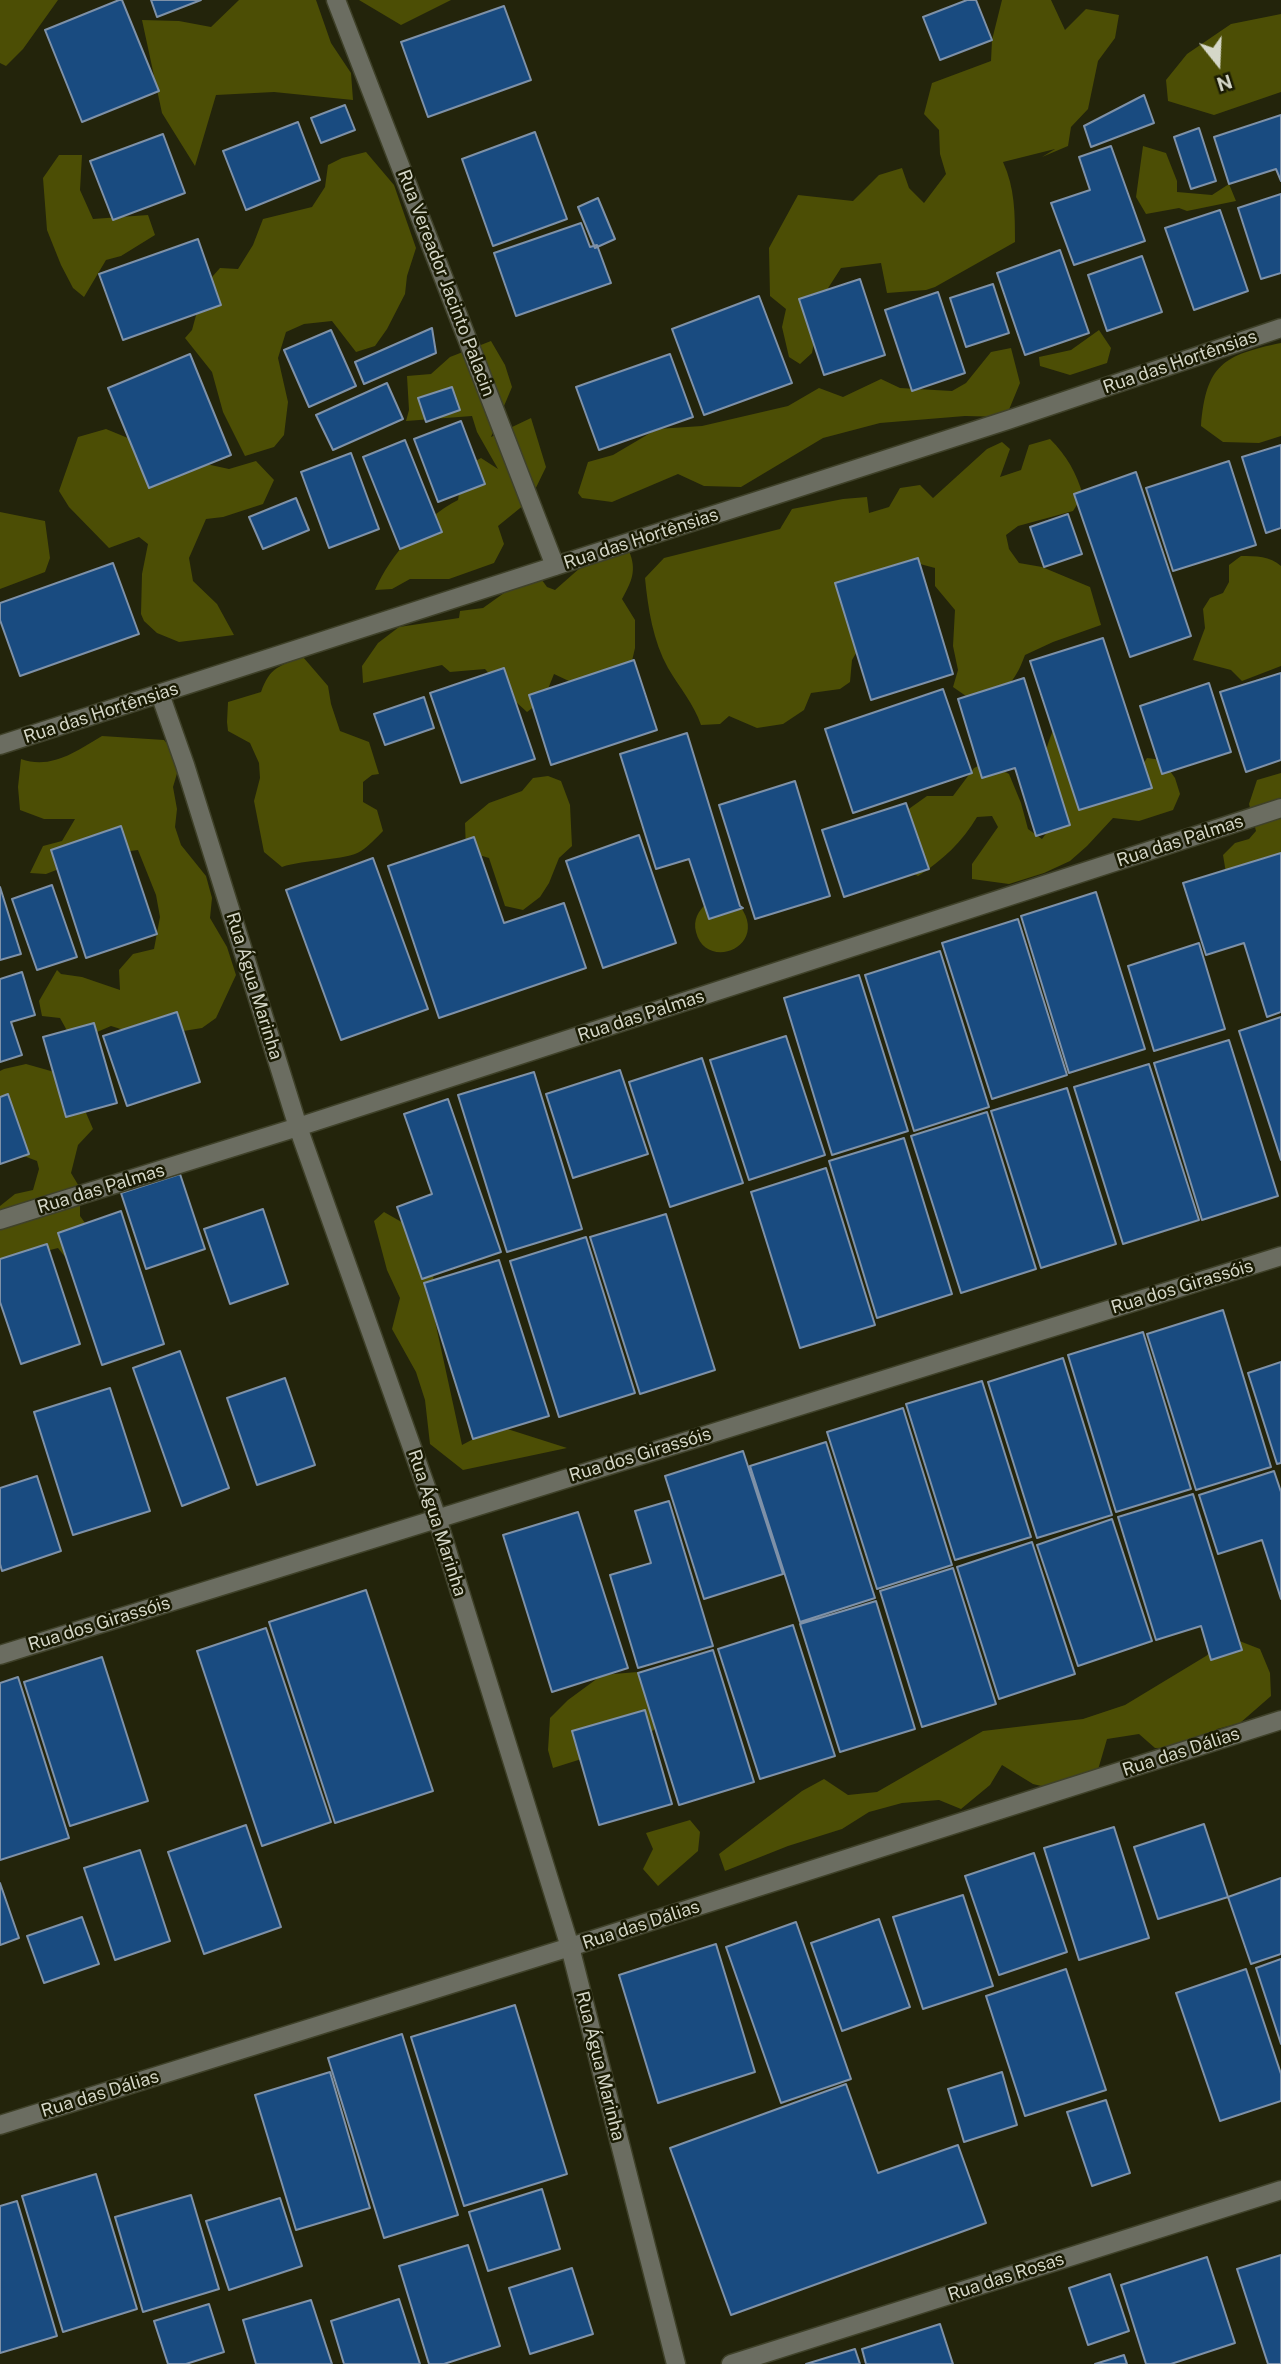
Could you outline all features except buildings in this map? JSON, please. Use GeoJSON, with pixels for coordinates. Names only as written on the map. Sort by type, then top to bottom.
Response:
{"type":"FeatureCollection","features":[{"type":"Feature","properties":{"kind":"street","name":"Rua Vereador Jacinto Palacin"},"geometry":{"type":"LineString","coordinates":[[336,0],[555,566]]}},
{"type":"Feature","properties":{"kind":"street","name":"Rua das Hortênsias"},"geometry":{"type":"LineString","coordinates":[[0,745],[1008,420],[1281,328]]}},
{"type":"Feature","properties":{"kind":"street","name":"Rua Água Marinha"},"geometry":{"type":"LineString","coordinates":[[160,694],[185,765],[298,1127],[437,1518],[570,1947],[676,2364]]}},
{"type":"Feature","properties":{"kind":"street","name":"Rua das Palmas"},"geometry":{"type":"LineString","coordinates":[[0,1220],[298,1127],[1281,808]]}},
{"type":"Feature","properties":{"kind":"street","name":"Rua dos Girassóis"},"geometry":{"type":"LineString","coordinates":[[0,1655],[1281,1256]]}},
{"type":"Feature","properties":{"kind":"street","name":"Rua das Dálias"},"geometry":{"type":"LineString","coordinates":[[0,2125],[570,1947],[1281,1720]]}},
{"type":"Feature","properties":{"kind":"street","name":"Rua das Rosas"},"geometry":{"type":"LineString","coordinates":[[731,2364],[1281,2190]]}},
{"type":"Feature","properties":{"kind":"shaded area"},"geometry":{"type":"Polygon","coordinates":[[[0,0],[58,0],[23,49],[6,66],[0,63],[0,0]]]}},
{"type":"Feature","properties":{"kind":"shaded area"},"geometry":{"type":"Polygon","coordinates":[[[239,0],[316,0],[331,43],[351,73],[353,100],[274,92],[216,95],[195,166],[162,113],[142,20],[179,21],[211,27],[239,0]]]}},
{"type":"Feature","properties":{"kind":"shaded area"},"geometry":{"type":"Polygon","coordinates":[[[359,0],[451,0],[401,25],[359,0]]]}},
{"type":"Feature","properties":{"kind":"shaded area"},"geometry":{"type":"Polygon","coordinates":[[[1002,0],[1051,0],[1065,30],[1086,9],[1119,15],[1115,38],[1098,61],[1088,109],[1071,127],[1068,146],[1042,157],[1055,149],[1003,162],[1012,191],[1015,242],[926,290],[887,293],[881,263],[841,268],[823,296],[812,353],[800,364],[789,357],[782,327],[786,309],[770,296],[769,248],[798,195],[853,201],[879,175],[902,168],[909,188],[924,203],[946,174],[940,154],[939,130],[924,114],[932,83],[991,61],[992,40],[1002,0]]]}},
{"type":"Feature","properties":{"kind":"shaded area"},"geometry":{"type":"Polygon","coordinates":[[[1281,14],[1281,92],[1214,115],[1168,101],[1166,80],[1187,54],[1231,24],[1281,14]]]}},
{"type":"Feature","properties":{"kind":"shaded area"},"geometry":{"type":"Polygon","coordinates":[[[1143,146],[1166,153],[1177,181],[1177,192],[1212,195],[1229,184],[1236,201],[1187,211],[1179,208],[1146,214],[1136,197],[1143,146]]]}},
{"type":"Feature","properties":{"kind":"shaded area"},"geometry":{"type":"Polygon","coordinates":[[[366,152],[394,185],[416,248],[407,276],[405,294],[375,346],[356,352],[332,321],[304,324],[286,332],[278,358],[288,402],[284,435],[274,447],[245,456],[223,412],[212,372],[185,338],[192,330],[204,286],[220,268],[238,269],[253,245],[263,219],[312,207],[325,187],[328,165],[366,152]]]}},
{"type":"Feature","properties":{"kind":"shaded area"},"geometry":{"type":"Polygon","coordinates":[[[59,155],[82,155],[80,190],[93,219],[148,215],[155,235],[121,256],[106,260],[84,297],[73,288],[47,230],[43,178],[59,155]]]}},
{"type":"Feature","properties":{"kind":"shaded area"},"geometry":{"type":"Polygon","coordinates":[[[1099,330],[1111,348],[1107,363],[1070,375],[1040,366],[1039,357],[1071,350],[1099,330]]]}},
{"type":"Feature","properties":{"kind":"shaded area"},"geometry":{"type":"Polygon","coordinates":[[[491,341],[505,365],[512,387],[491,437],[531,418],[546,467],[530,500],[498,526],[504,544],[494,563],[449,579],[410,579],[392,589],[375,590],[390,563],[409,538],[458,500],[463,468],[481,458],[498,469],[477,432],[472,416],[406,421],[409,410],[407,376],[431,374],[450,357],[491,341]]]}},
{"type":"Feature","properties":{"kind":"shaded area"},"geometry":{"type":"Polygon","coordinates":[[[1281,343],[1281,436],[1259,443],[1223,442],[1201,426],[1207,389],[1221,366],[1245,352],[1281,343]]]}},
{"type":"Feature","properties":{"kind":"shaded area"},"geometry":{"type":"Polygon","coordinates":[[[1011,348],[1020,383],[1006,417],[965,416],[880,423],[823,438],[741,487],[704,486],[678,474],[612,502],[582,498],[578,493],[588,462],[613,455],[657,429],[702,426],[788,406],[819,388],[843,397],[881,379],[900,388],[952,391],[966,383],[991,352],[1011,348]]]}},
{"type":"Feature","properties":{"kind":"shaded area"},"geometry":{"type":"Polygon","coordinates":[[[106,429],[174,457],[229,469],[256,461],[274,480],[263,504],[223,517],[206,519],[189,558],[193,581],[217,604],[234,635],[179,642],[157,633],[144,621],[141,614],[142,574],[148,544],[139,537],[109,548],[69,507],[59,491],[78,437],[106,429]]]}},
{"type":"Feature","properties":{"kind":"shaded area"},"geometry":{"type":"Polygon","coordinates":[[[1050,439],[1070,465],[1083,495],[1073,511],[1018,526],[1006,535],[1009,549],[1019,563],[1042,567],[1090,587],[1101,625],[1025,655],[1017,674],[1007,686],[976,703],[953,687],[958,670],[953,646],[955,610],[935,586],[935,568],[920,564],[905,570],[852,660],[850,682],[840,689],[811,693],[804,710],[783,724],[757,728],[729,716],[720,724],[701,725],[663,658],[652,624],[645,578],[664,558],[780,529],[792,509],[867,497],[869,513],[889,507],[900,488],[920,485],[933,498],[987,449],[1002,442],[1010,449],[1000,477],[1021,470],[1029,445],[1050,439]]]}},
{"type":"Feature","properties":{"kind":"shaded area"},"geometry":{"type":"Polygon","coordinates":[[[0,512],[45,521],[50,558],[45,572],[0,589],[0,512]]]}},
{"type":"Feature","properties":{"kind":"shaded area"},"geometry":{"type":"Polygon","coordinates":[[[629,551],[633,564],[632,575],[622,599],[635,620],[635,648],[625,691],[571,682],[554,674],[544,699],[527,712],[485,669],[450,672],[442,665],[363,683],[362,666],[378,643],[399,627],[459,618],[460,611],[483,608],[525,578],[539,576],[547,587],[555,590],[589,560],[629,551]]]}},
{"type":"Feature","properties":{"kind":"shaded area"},"geometry":{"type":"Polygon","coordinates":[[[1241,556],[1267,558],[1281,566],[1281,666],[1242,681],[1231,670],[1193,660],[1205,628],[1203,609],[1210,598],[1223,593],[1229,582],[1229,565],[1241,556]]]}},
{"type":"Feature","properties":{"kind":"shaded area"},"geometry":{"type":"Polygon","coordinates":[[[303,657],[328,686],[340,731],[369,742],[379,774],[372,775],[363,782],[363,802],[377,810],[383,831],[367,847],[354,854],[282,867],[264,852],[254,801],[260,778],[259,763],[250,743],[228,731],[228,702],[261,692],[272,672],[303,657]]]}},
{"type":"Feature","properties":{"kind":"shaded area"},"geometry":{"type":"Polygon","coordinates":[[[1057,722],[1122,796],[1147,758],[1162,760],[1175,778],[1180,794],[1173,810],[1139,821],[1113,818],[1070,861],[1009,884],[972,879],[972,864],[998,827],[992,816],[977,817],[951,850],[918,876],[895,864],[882,828],[927,796],[953,796],[974,768],[987,762],[1009,774],[1028,829],[1042,839],[1065,808],[1054,803],[1045,762],[1048,744],[1057,722]]]}},
{"type":"Feature","properties":{"kind":"shaded area"},"geometry":{"type":"Polygon","coordinates":[[[102,736],[164,740],[181,760],[173,787],[177,809],[175,827],[181,845],[206,876],[212,898],[210,918],[227,947],[236,975],[216,1018],[202,1028],[146,1037],[111,1026],[90,1035],[70,1036],[60,1018],[42,1016],[39,1001],[57,970],[61,974],[82,977],[120,990],[119,970],[133,954],[154,949],[160,917],[156,895],[138,850],[92,856],[46,874],[30,873],[43,846],[62,841],[75,819],[44,819],[20,810],[18,787],[21,759],[32,762],[53,761],[102,736]]]}},
{"type":"Feature","properties":{"kind":"shaded area"},"geometry":{"type":"Polygon","coordinates":[[[1281,773],[1281,861],[1226,873],[1223,855],[1235,843],[1249,839],[1256,831],[1249,804],[1257,780],[1281,773]]]}},
{"type":"Feature","properties":{"kind":"shaded area"},"geometry":{"type":"Polygon","coordinates":[[[548,776],[561,781],[570,805],[572,846],[559,858],[540,897],[523,910],[505,906],[489,858],[466,851],[465,823],[489,803],[522,791],[533,778],[548,776]]]}},
{"type":"Feature","properties":{"kind":"shaded area"},"geometry":{"type":"Polygon","coordinates":[[[707,903],[740,906],[747,921],[747,933],[742,943],[722,952],[711,951],[702,944],[695,924],[707,903]]]}},
{"type":"Feature","properties":{"kind":"shaded area"},"geometry":{"type":"Polygon","coordinates":[[[26,1064],[65,1075],[80,1099],[93,1129],[78,1145],[71,1173],[80,1188],[80,1216],[93,1234],[84,1252],[66,1258],[58,1248],[42,1252],[0,1277],[0,1206],[15,1194],[33,1190],[39,1169],[37,1161],[16,1153],[0,1113],[0,1071],[26,1064]]]}},
{"type":"Feature","properties":{"kind":"shaded area"},"geometry":{"type":"Polygon","coordinates":[[[384,1212],[435,1241],[432,1307],[462,1445],[498,1426],[567,1448],[463,1470],[430,1444],[425,1400],[416,1372],[392,1329],[400,1298],[387,1270],[374,1221],[384,1212]]]}},
{"type":"Feature","properties":{"kind":"shaded area"},"geometry":{"type":"Polygon","coordinates":[[[1229,1637],[1260,1649],[1270,1673],[1271,1696],[1240,1723],[1217,1729],[1198,1747],[1155,1748],[1139,1734],[1107,1739],[1095,1780],[1062,1791],[1033,1784],[1002,1765],[990,1785],[961,1809],[939,1800],[902,1803],[869,1812],[842,1829],[788,1846],[725,1871],[719,1854],[802,1791],[824,1779],[848,1795],[877,1792],[983,1731],[1083,1719],[1125,1705],[1206,1656],[1229,1637]]]}},
{"type":"Feature","properties":{"kind":"shaded area"},"geometry":{"type":"Polygon","coordinates":[[[661,1670],[664,1700],[654,1730],[629,1744],[553,1768],[548,1750],[550,1718],[568,1700],[602,1675],[661,1670]]]}},
{"type":"Feature","properties":{"kind":"shaded area"},"geometry":{"type":"Polygon","coordinates":[[[690,1820],[700,1832],[698,1851],[658,1886],[643,1869],[653,1849],[646,1833],[690,1820]]]}}]}
